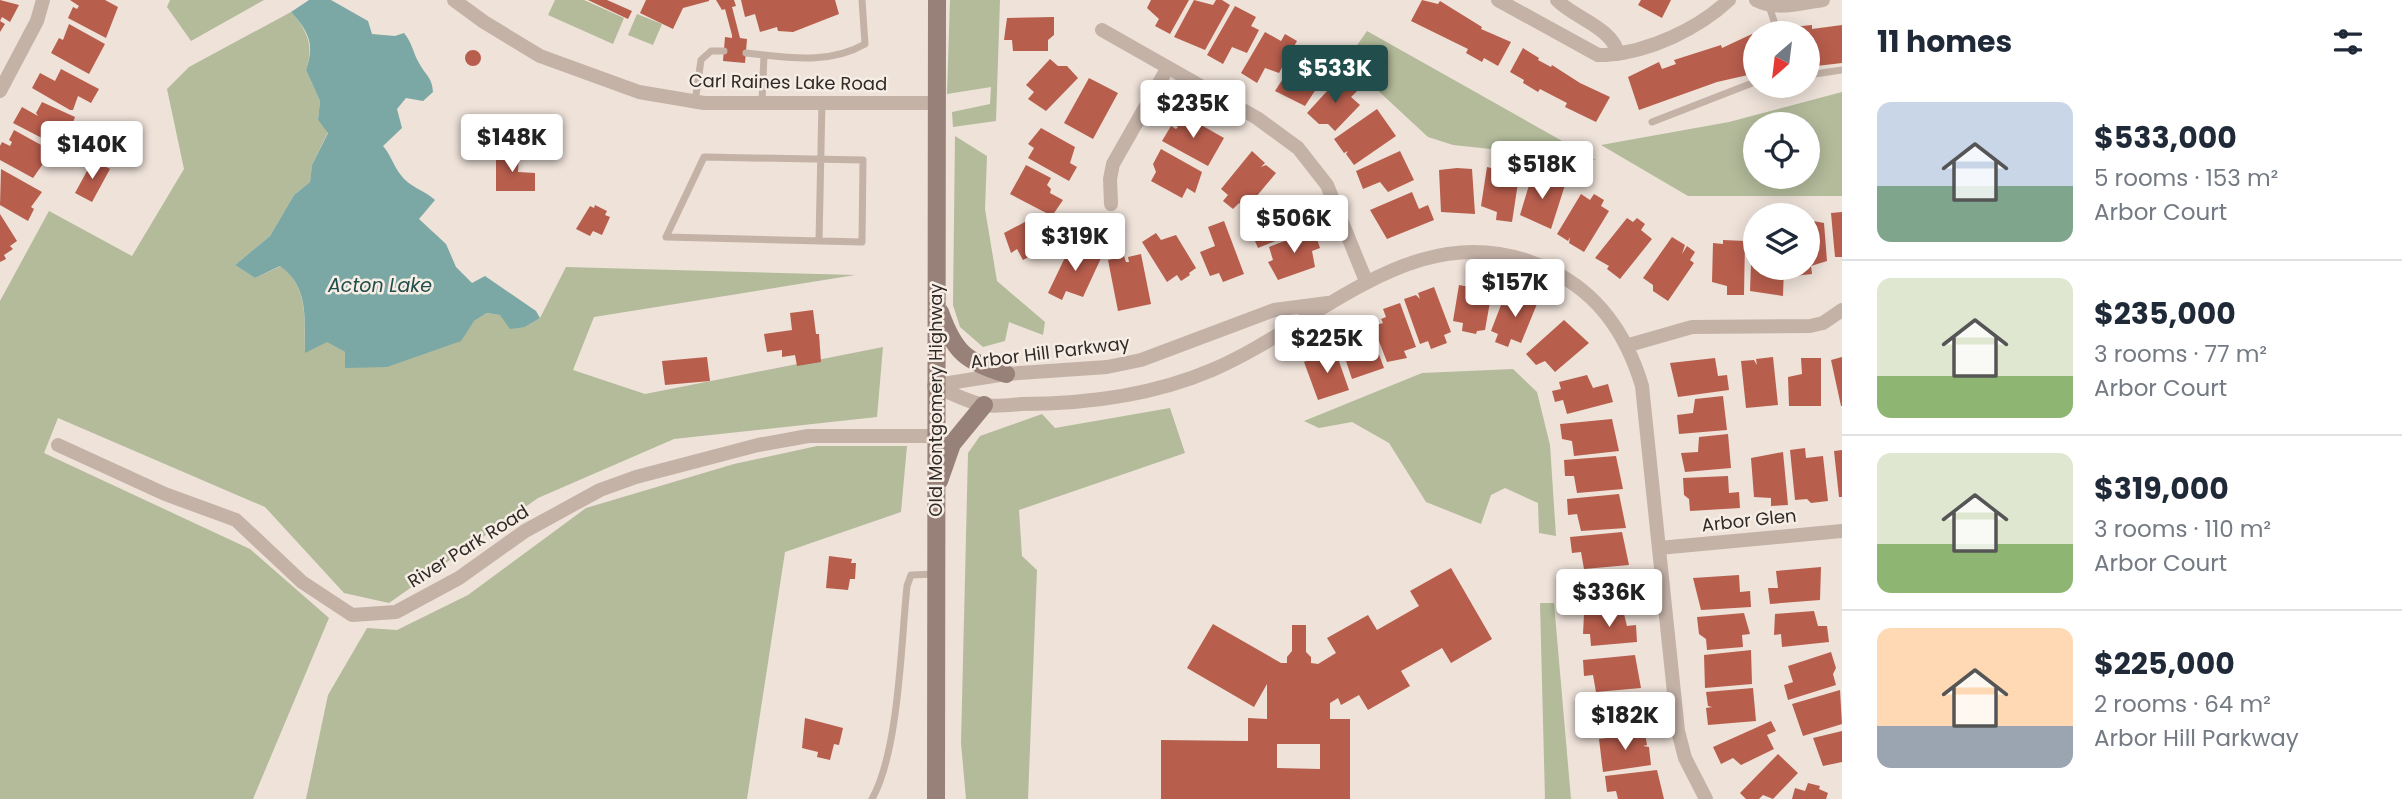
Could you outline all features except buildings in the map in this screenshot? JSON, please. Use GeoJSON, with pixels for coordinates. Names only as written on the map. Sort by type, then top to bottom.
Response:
{"type":"FeatureCollection","features":[{"type":"Feature","properties":{"kind":"street"},"geometry":{"type":"LineString","coordinates":[[0,91],[37,21],[43,0]]}},
{"type":"Feature","properties":{"kind":"street","name":"Carl Raines Lake Road"},"geometry":{"type":"LineString","coordinates":[[454,0],[514,41],[561,65],[639,92],[695,102],[936,103]]}},
{"type":"Feature","properties":{"kind":"street","name":"Old Montgomery Highway"},"geometry":{"type":"LineString","coordinates":[[936,799],[934,386],[937,0]]}},
{"type":"Feature","properties":{"kind":"street"},"geometry":{"type":"LineString","coordinates":[[1498,0],[1598,55],[1618,54],[1677,34],[1707,19],[1729,0]]}},
{"type":"Feature","properties":{"kind":"street"},"geometry":{"type":"LineString","coordinates":[[1557,0],[1566,10],[1611,39],[1618,54]]}},
{"type":"Feature","properties":{"kind":"street"},"geometry":{"type":"LineString","coordinates":[[1763,3],[1823,0]]}},
{"type":"Feature","properties":{"kind":"street"},"geometry":{"type":"LineString","coordinates":[[1102,30],[1279,132],[1314,165],[1336,203],[1366,281]]}},
{"type":"Feature","properties":{"kind":"street"},"geometry":{"type":"LineString","coordinates":[[1111,204],[1110,179],[1113,164],[1167,69]]}},
{"type":"Feature","properties":{"kind":"street","name":"Arbor Hill Parkway"},"geometry":{"type":"LineString","coordinates":[[934,386],[984,405],[1092,402],[1163,388],[1212,370],[1252,350],[1304,321],[1366,281],[1419,259],[1439,254],[1483,251],[1539,264],[1577,286],[1607,314],[1629,345],[1642,386],[1678,730],[1685,758],[1706,799]]}},
{"type":"Feature","properties":{"kind":"street"},"geometry":{"type":"LineString","coordinates":[[935,299],[955,346],[978,365],[1006,374]]}},
{"type":"Feature","properties":{"kind":"street","name":"Arbor Hill Parkway"},"geometry":{"type":"LineString","coordinates":[[934,386],[1006,374],[1055,373],[1141,360],[1274,310],[1329,303]]}},
{"type":"Feature","properties":{"kind":"street"},"geometry":{"type":"LineString","coordinates":[[1629,345],[1692,327],[1810,326],[1823,323],[1842,310]]}},
{"type":"Feature","properties":{"kind":"street"},"geometry":{"type":"LineString","coordinates":[[934,494],[952,444],[984,405]]}},
{"type":"Feature","properties":{"kind":"street","name":"River Park Road"},"geometry":{"type":"LineString","coordinates":[[58,445],[165,494],[236,520],[303,582],[352,614],[396,612],[459,579],[525,531],[600,490],[636,477],[758,445],[808,436],[934,436]]}},
{"type":"Feature","properties":{"kind":"street","name":"Arbor Glen"},"geometry":{"type":"LineString","coordinates":[[1659,548],[1842,531]]}},
{"type":"Feature","properties":{"kind":"lane"},"geometry":{"type":"LineString","coordinates":[[746,53],[808,60],[857,49],[867,40],[862,0]]}},
{"type":"Feature","properties":{"kind":"lane"},"geometry":{"type":"LineString","coordinates":[[1763,3],[1771,21]]}},
{"type":"Feature","properties":{"kind":"lane"},"geometry":{"type":"LineString","coordinates":[[695,102],[701,60],[711,51],[724,51]]}},
{"type":"Feature","properties":{"kind":"lane"},"geometry":{"type":"LineString","coordinates":[[762,102],[764,55]]}},
{"type":"Feature","properties":{"kind":"lane"},"geometry":{"type":"LineString","coordinates":[[1820,73],[1842,70]]}},
{"type":"Feature","properties":{"kind":"lane"},"geometry":{"type":"LineString","coordinates":[[1651,122],[1743,87]]}},
{"type":"Feature","properties":{"kind":"lane"},"geometry":{"type":"LineString","coordinates":[[819,241],[822,102]]}},
{"type":"Feature","properties":{"kind":"lane"},"geometry":{"type":"LineString","coordinates":[[704,157],[863,160],[862,242],[819,241],[666,237],[704,157]]}},
{"type":"Feature","properties":{"kind":"lane"},"geometry":{"type":"LineString","coordinates":[[872,799],[881,783],[891,732],[907,586],[911,575],[936,574]]}},
{"type":"Feature","properties":{"kind":"green space"},"geometry":{"type":"Polygon","coordinates":[[[170,0],[264,0],[191,41],[167,7],[170,0]]]}},
{"type":"Feature","properties":{"kind":"green space"},"geometry":{"type":"Polygon","coordinates":[[[555,0],[584,0],[624,18],[613,44],[548,15],[555,0]]]}},
{"type":"Feature","properties":{"kind":"green space"},"geometry":{"type":"Polygon","coordinates":[[[950,0],[1000,0],[996,121],[953,127],[952,112],[990,104],[991,87],[947,94],[950,0]]]}},
{"type":"Feature","properties":{"kind":"green space"},"geometry":{"type":"Polygon","coordinates":[[[291,12],[308,39],[306,70],[320,101],[318,120],[328,132],[312,165],[310,182],[294,195],[270,236],[235,265],[255,278],[281,266],[290,275],[301,294],[305,352],[326,341],[345,352],[346,368],[474,321],[487,313],[500,315],[525,327],[540,318],[566,267],[855,275],[594,317],[573,370],[645,394],[883,347],[877,417],[674,439],[538,498],[389,603],[344,593],[265,507],[58,418],[44,453],[250,549],[329,618],[253,799],[0,799],[0,301],[49,211],[132,256],[184,169],[167,89],[189,67],[291,12]]]}},
{"type":"Feature","properties":{"kind":"green space"},"geometry":{"type":"Polygon","coordinates":[[[637,14],[662,24],[653,45],[628,35],[637,14]]]}},
{"type":"Feature","properties":{"kind":"green space"},"geometry":{"type":"Polygon","coordinates":[[[1367,31],[1596,160],[1453,145],[1428,137],[1346,61],[1367,31]]]}},
{"type":"Feature","properties":{"kind":"green space"},"geometry":{"type":"Polygon","coordinates":[[[1842,92],[1842,196],[1688,196],[1601,145],[1743,118],[1743,189],[1820,189],[1820,112],[1767,112],[1842,92]]]}},
{"type":"Feature","properties":{"kind":"green space"},"geometry":{"type":"Polygon","coordinates":[[[955,136],[987,156],[985,209],[997,281],[1045,322],[1043,335],[1009,322],[1005,341],[983,347],[960,327],[953,305],[955,136]]]}},
{"type":"Feature","properties":{"kind":"green space"},"geometry":{"type":"Polygon","coordinates":[[[1513,369],[1537,392],[1550,445],[1556,536],[1539,533],[1538,503],[1505,488],[1491,495],[1481,524],[1426,502],[1389,443],[1352,422],[1319,428],[1304,421],[1422,373],[1513,369]]]}},
{"type":"Feature","properties":{"kind":"green space"},"geometry":{"type":"Polygon","coordinates":[[[1170,408],[1185,453],[1019,510],[1022,556],[1037,570],[1028,799],[966,799],[961,743],[968,453],[980,436],[1042,414],[1055,428],[1170,408]]]}},
{"type":"Feature","properties":{"kind":"green space"},"geometry":{"type":"Polygon","coordinates":[[[817,446],[907,446],[901,512],[785,552],[747,799],[306,799],[328,695],[367,628],[397,630],[468,595],[586,508],[734,464],[817,446]]]}},
{"type":"Feature","properties":{"kind":"green space"},"geometry":{"type":"Polygon","coordinates":[[[1540,603],[1554,603],[1571,799],[1545,799],[1540,603]]]}},
{"type":"Feature","properties":{"kind":"water","name":"Acton Lake"},"geometry":{"type":"Polygon","coordinates":[[[309,0],[331,0],[368,21],[372,34],[395,36],[404,33],[407,37],[430,80],[433,92],[423,101],[406,98],[397,109],[402,128],[383,146],[404,178],[435,200],[419,219],[446,244],[456,267],[472,283],[485,276],[536,311],[540,318],[525,327],[510,329],[500,315],[487,313],[474,321],[461,341],[387,367],[345,368],[345,352],[327,342],[305,353],[305,316],[301,294],[290,275],[280,266],[255,278],[235,265],[270,236],[294,195],[310,182],[312,165],[328,133],[318,120],[320,101],[306,70],[310,53],[309,39],[291,12],[309,0]]]}}]}
